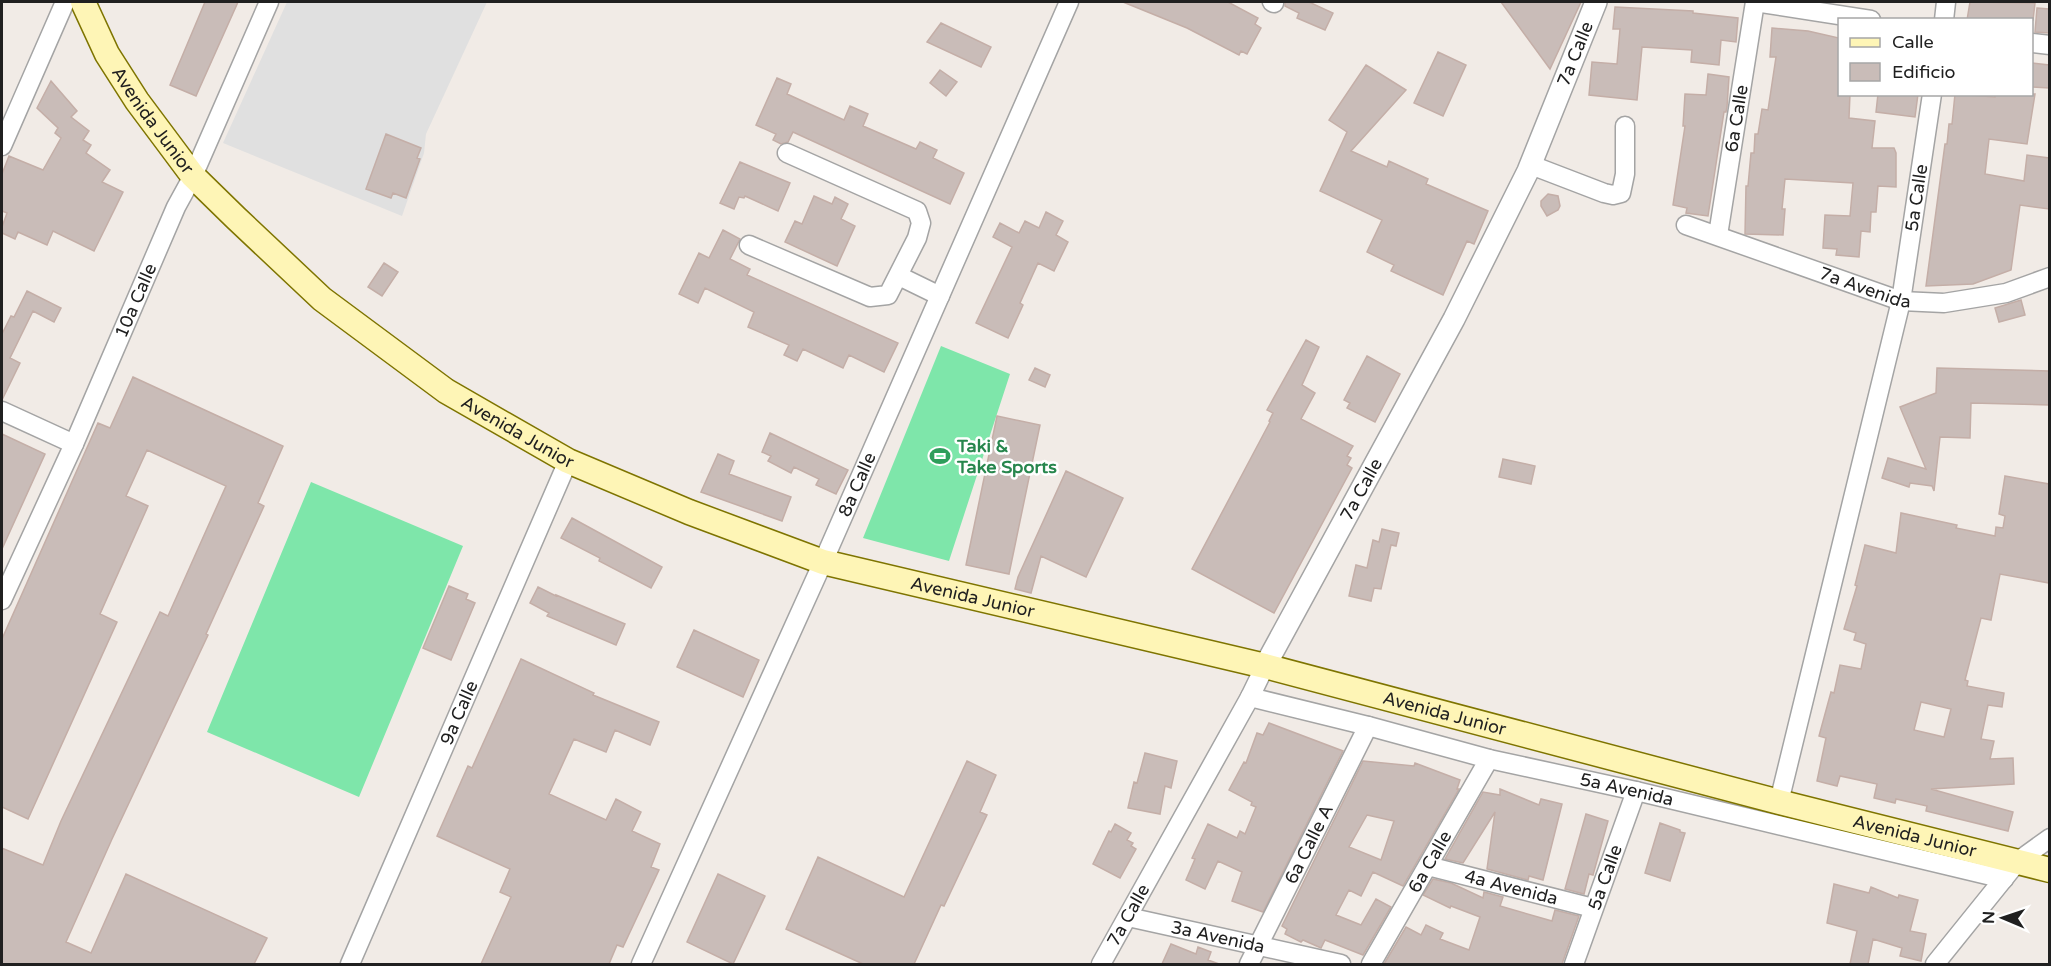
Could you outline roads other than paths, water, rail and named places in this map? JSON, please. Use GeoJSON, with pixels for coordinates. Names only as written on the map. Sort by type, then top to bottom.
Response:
{"type":"FeatureCollection","features":[{"type":"Feature","properties":{"kind":"main road","name":"Avenida Junior"},"geometry":{"type":"LineString","coordinates":[[83,2],[107,54],[119,73],[193,176],[322,299],[446,391],[568,461],[688,512],[822,562],[1265,666],[1779,802],[2011,870],[2048,870]]}},
{"type":"Feature","properties":{"kind":"street"},"geometry":{"type":"LineString","coordinates":[[2,146],[65,2]]}},
{"type":"Feature","properties":{"kind":"street","name":"10a Calle"},"geometry":{"type":"LineString","coordinates":[[2,600],[74,444],[176,207],[193,176],[269,2]]}},
{"type":"Feature","properties":{"kind":"street","name":"8a Calle"},"geometry":{"type":"LineString","coordinates":[[641,964],[822,562],[1069,2]]}},
{"type":"Feature","properties":{"kind":"street","name":"7a Calle"},"geometry":{"type":"LineString","coordinates":[[1101,964],[1251,697],[1265,666],[1454,319],[1531,165],[1596,2]]}},
{"type":"Feature","properties":{"kind":"street"},"geometry":{"type":"LineString","coordinates":[[1755,2],[1858,18]]}},
{"type":"Feature","properties":{"kind":"street","name":"6a Calle"},"geometry":{"type":"LineString","coordinates":[[1718,235],[1755,2]]}},
{"type":"Feature","properties":{"kind":"street"},"geometry":{"type":"LineString","coordinates":[[1944,18],[1946,2]]}},
{"type":"Feature","properties":{"kind":"street"},"geometry":{"type":"LineString","coordinates":[[2033,43],[2049,45]]}},
{"type":"Feature","properties":{"kind":"street","name":"5a Calle"},"geometry":{"type":"LineString","coordinates":[[1779,802],[1901,301],[1932,96]]}},
{"type":"Feature","properties":{"kind":"street"},"geometry":{"type":"LineString","coordinates":[[1531,165],[1604,193],[1613,195],[1621,193],[1625,174],[1625,126]]}},
{"type":"Feature","properties":{"kind":"street"},"geometry":{"type":"LineString","coordinates":[[748,245],[870,297],[888,295],[919,230],[921,223],[917,211],[787,153]]}},
{"type":"Feature","properties":{"kind":"street","name":"7a Avenida"},"geometry":{"type":"LineString","coordinates":[[1686,225],[1901,301],[1944,303],[2006,293],[2049,277]]}},
{"type":"Feature","properties":{"kind":"street"},"geometry":{"type":"LineString","coordinates":[[899,276],[940,296]]}},
{"type":"Feature","properties":{"kind":"street"},"geometry":{"type":"LineString","coordinates":[[2,411],[74,444]]}},
{"type":"Feature","properties":{"kind":"street","name":"9a Calle"},"geometry":{"type":"LineString","coordinates":[[350,964],[568,461]]}},
{"type":"Feature","properties":{"kind":"street","name":"5a Avenida"},"geometry":{"type":"LineString","coordinates":[[1251,697],[1489,759],[2011,870]]}},
{"type":"Feature","properties":{"kind":"street","name":"6a Calle A"},"geometry":{"type":"LineString","coordinates":[[1249,964],[1368,726]]}},
{"type":"Feature","properties":{"kind":"street","name":"6a Calle"},"geometry":{"type":"LineString","coordinates":[[1371,964],[1489,759]]}},
{"type":"Feature","properties":{"kind":"street","name":"5a Calle"},"geometry":{"type":"LineString","coordinates":[[1574,964],[1636,791]]}},
{"type":"Feature","properties":{"kind":"street"},"geometry":{"type":"LineString","coordinates":[[1935,964],[2011,870],[2049,838]]}},
{"type":"Feature","properties":{"kind":"street","name":"4a Avenida"},"geometry":{"type":"LineString","coordinates":[[1428,866],[1593,908]]}},
{"type":"Feature","properties":{"kind":"street","name":"3a Avenida"},"geometry":{"type":"LineString","coordinates":[[1128,917],[1341,964]]}},
{"type":"Feature","properties":{"kind":"place","name":"Taki & Take Sports"},"geometry":{"type":"Point","coordinates":[940,456]}}]}
